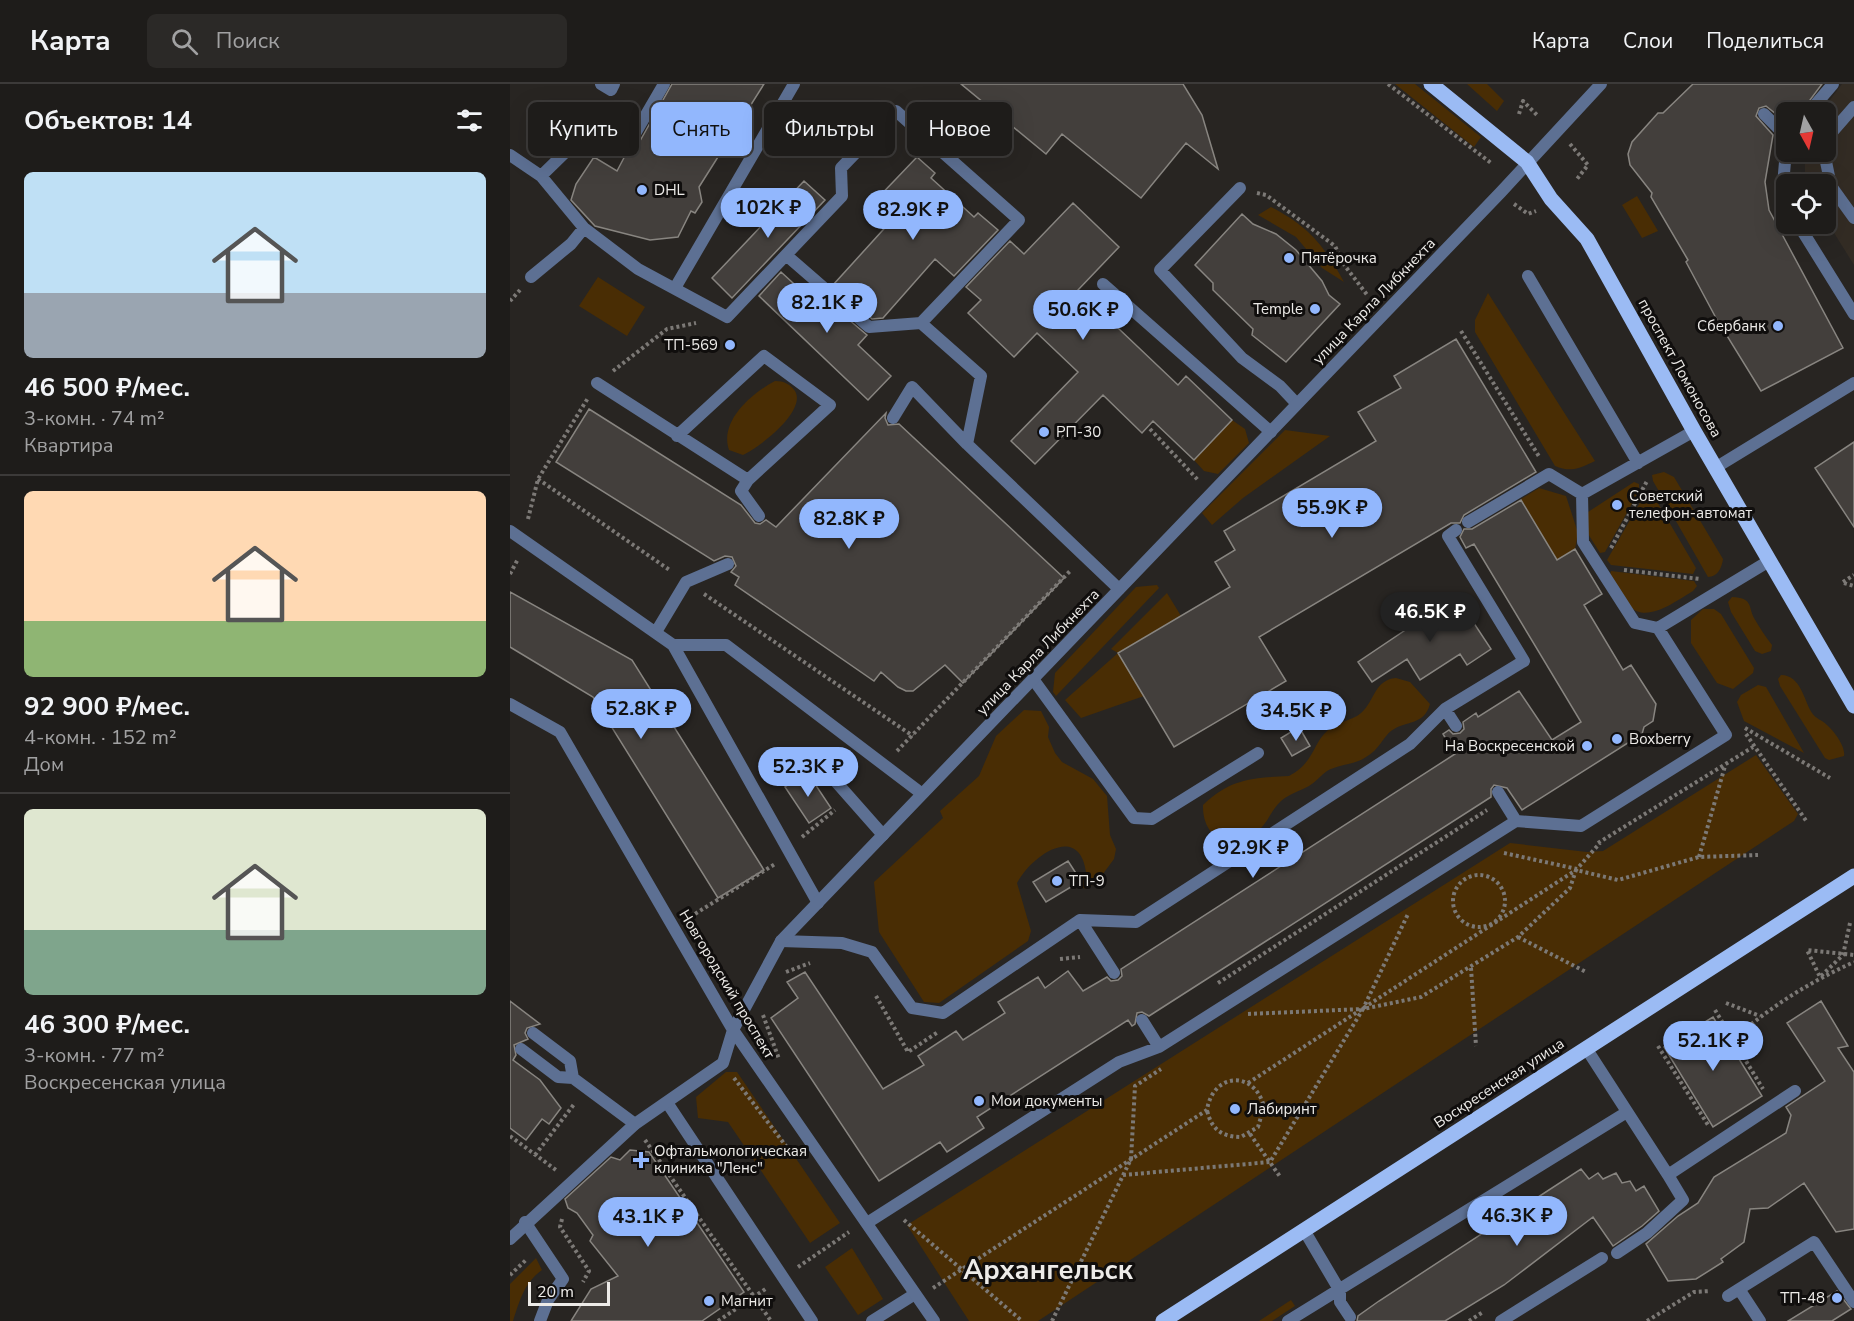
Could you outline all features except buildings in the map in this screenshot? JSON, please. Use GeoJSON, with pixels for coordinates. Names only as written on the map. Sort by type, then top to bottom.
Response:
{"type":"FeatureCollection","features":[{"type":"Feature","properties":{"kind":"main road","name":"проспект Ломоносова"},"geometry":{"type":"LineString","coordinates":[[1431,84],[1527,162],[1551,199],[1587,239],[1715,468],[1854,706]]}},
{"type":"Feature","properties":{"kind":"main road","name":"Воскресенская улица"},"geometry":{"type":"LineString","coordinates":[[1163,1321],[1854,876]]}},
{"type":"Feature","properties":{"kind":"street"},"geometry":{"type":"LineString","coordinates":[[601,84],[611,90],[614,84]]}},
{"type":"Feature","properties":{"kind":"street"},"geometry":{"type":"LineString","coordinates":[[542,176],[579,139],[628,144],[664,84]]}},
{"type":"Feature","properties":{"kind":"street"},"geometry":{"type":"LineString","coordinates":[[675,288],[794,84]]}},
{"type":"Feature","properties":{"kind":"street","name":"улица Карла Либкнехта"},"geometry":{"type":"LineString","coordinates":[[510,1239],[525,1222],[635,1124],[668,1104],[723,1063],[733,1029],[781,941],[1271,432],[1600,84]]}},
{"type":"Feature","properties":{"kind":"street"},"geometry":{"type":"LineString","coordinates":[[1818,102],[1833,84]]}},
{"type":"Feature","properties":{"kind":"street"},"geometry":{"type":"LineString","coordinates":[[1836,127],[1854,106]]}},
{"type":"Feature","properties":{"kind":"street"},"geometry":{"type":"LineString","coordinates":[[510,155],[542,176],[584,228],[638,269],[727,317],[842,196],[840,168],[896,111],[1019,220],[921,322],[869,327],[786,255]]}},
{"type":"Feature","properties":{"kind":"street"},"geometry":{"type":"LineString","coordinates":[[1764,114],[1776,126]]}},
{"type":"Feature","properties":{"kind":"street"},"geometry":{"type":"LineString","coordinates":[[1826,162],[1831,186],[1854,218]]}},
{"type":"Feature","properties":{"kind":"street"},"geometry":{"type":"LineString","coordinates":[[1240,188],[1160,270],[1242,358],[1280,386],[1296,403]]}},
{"type":"Feature","properties":{"kind":"street"},"geometry":{"type":"LineString","coordinates":[[531,277],[571,243],[584,228]]}},
{"type":"Feature","properties":{"kind":"street"},"geometry":{"type":"LineString","coordinates":[[1804,234],[1854,314]]}},
{"type":"Feature","properties":{"kind":"street"},"geometry":{"type":"LineString","coordinates":[[1528,276],[1638,463]]}},
{"type":"Feature","properties":{"kind":"street"},"geometry":{"type":"LineString","coordinates":[[1103,284],[1271,432]]}},
{"type":"Feature","properties":{"kind":"street"},"geometry":{"type":"LineString","coordinates":[[921,322],[981,376],[967,444]]}},
{"type":"Feature","properties":{"kind":"street"},"geometry":{"type":"LineString","coordinates":[[676,436],[764,356],[830,405],[748,480],[741,491],[759,516]]}},
{"type":"Feature","properties":{"kind":"street"},"geometry":{"type":"LineString","coordinates":[[597,383],[676,436],[748,480]]}},
{"type":"Feature","properties":{"kind":"street"},"geometry":{"type":"LineString","coordinates":[[1715,468],[1854,383]]}},
{"type":"Feature","properties":{"kind":"street"},"geometry":{"type":"LineString","coordinates":[[893,418],[912,387],[967,444],[1119,589]]}},
{"type":"Feature","properties":{"kind":"street"},"geometry":{"type":"LineString","coordinates":[[1582,494],[1694,431]]}},
{"type":"Feature","properties":{"kind":"street"},"geometry":{"type":"LineString","coordinates":[[1468,522],[1549,474],[1582,494]]}},
{"type":"Feature","properties":{"kind":"street"},"geometry":{"type":"LineString","coordinates":[[1582,494],[1583,542],[1635,623],[1658,628],[1769,561]]}},
{"type":"Feature","properties":{"kind":"street"},"geometry":{"type":"LineString","coordinates":[[781,941],[842,943],[872,952],[912,1008],[943,1012],[1080,920],[1136,922],[1410,744],[1445,709],[1524,661],[1448,536],[1456,530]]}},
{"type":"Feature","properties":{"kind":"street"},"geometry":{"type":"LineString","coordinates":[[510,531],[673,645],[818,903]]}},
{"type":"Feature","properties":{"kind":"street"},"geometry":{"type":"LineString","coordinates":[[656,632],[686,582],[729,564]]}},
{"type":"Feature","properties":{"kind":"street"},"geometry":{"type":"LineString","coordinates":[[867,1223],[1119,1062],[1159,1047],[1516,821],[1581,826],[1726,735],[1658,628]]}},
{"type":"Feature","properties":{"kind":"street"},"geometry":{"type":"LineString","coordinates":[[673,645],[726,645],[885,763],[921,793]]}},
{"type":"Feature","properties":{"kind":"street"},"geometry":{"type":"LineString","coordinates":[[1033,679],[1134,818],[1152,819],[1258,753]]}},
{"type":"Feature","properties":{"kind":"street","name":"Новгородский проспект"},"geometry":{"type":"LineString","coordinates":[[510,704],[560,732],[733,1029],[867,1223],[922,1293],[934,1321]]}},
{"type":"Feature","properties":{"kind":"street"},"geometry":{"type":"LineString","coordinates":[[1445,709],[1456,726]]}},
{"type":"Feature","properties":{"kind":"street"},"geometry":{"type":"LineString","coordinates":[[815,758],[883,835]]}},
{"type":"Feature","properties":{"kind":"street"},"geometry":{"type":"LineString","coordinates":[[1496,799],[1516,821]]}},
{"type":"Feature","properties":{"kind":"street"},"geometry":{"type":"LineString","coordinates":[[1080,920],[1114,973]]}},
{"type":"Feature","properties":{"kind":"street"},"geometry":{"type":"LineString","coordinates":[[1142,1020],[1159,1047]]}},
{"type":"Feature","properties":{"kind":"street"},"geometry":{"type":"LineString","coordinates":[[533,1033],[570,1061],[573,1078]]}},
{"type":"Feature","properties":{"kind":"street"},"geometry":{"type":"LineString","coordinates":[[1586,1048],[1683,1200],[1647,1233],[1617,1253]]}},
{"type":"Feature","properties":{"kind":"street"},"geometry":{"type":"LineString","coordinates":[[521,1049],[558,1077],[573,1078],[635,1124]]}},
{"type":"Feature","properties":{"kind":"street"},"geometry":{"type":"LineString","coordinates":[[1668,1175],[1795,1091]]}},
{"type":"Feature","properties":{"kind":"street"},"geometry":{"type":"LineString","coordinates":[[668,1104],[812,1321]]}},
{"type":"Feature","properties":{"kind":"street"},"geometry":{"type":"LineString","coordinates":[[1296,1319],[1627,1112]]}},
{"type":"Feature","properties":{"kind":"street"},"geometry":{"type":"LineString","coordinates":[[525,1222],[563,1279],[549,1300],[540,1321]]}},
{"type":"Feature","properties":{"kind":"street"},"geometry":{"type":"LineString","coordinates":[[1304,1230],[1340,1291],[1340,1302],[1350,1317]]}},
{"type":"Feature","properties":{"kind":"street"},"geometry":{"type":"LineString","coordinates":[[1728,1296],[1814,1242],[1850,1284],[1854,1302]]}},
{"type":"Feature","properties":{"kind":"street"},"geometry":{"type":"LineString","coordinates":[[1501,1321],[1602,1258]]}},
{"type":"Feature","properties":{"kind":"street"},"geometry":{"type":"LineString","coordinates":[[1739,1289],[1760,1321]]}},
{"type":"Feature","properties":{"kind":"street"},"geometry":{"type":"LineString","coordinates":[[872,1321],[922,1293]]}},
{"type":"Feature","properties":{"kind":"path"},"geometry":{"type":"LineString","coordinates":[[1388,84],[1491,163]]}},
{"type":"Feature","properties":{"kind":"path"},"geometry":{"type":"LineString","coordinates":[[1519,114],[1523,101],[1538,116]]}},
{"type":"Feature","properties":{"kind":"path"},"geometry":{"type":"LineString","coordinates":[[1569,144],[1588,165],[1577,180]]}},
{"type":"Feature","properties":{"kind":"path"},"geometry":{"type":"LineString","coordinates":[[1240,188],[1266,195],[1335,246],[1342,262],[1368,296]]}},
{"type":"Feature","properties":{"kind":"path"},"geometry":{"type":"LineString","coordinates":[[1511,202],[1528,214]]}},
{"type":"Feature","properties":{"kind":"path"},"geometry":{"type":"LineString","coordinates":[[510,574],[517,562],[538,479],[597,383],[668,329],[727,317]]}},
{"type":"Feature","properties":{"kind":"path"},"geometry":{"type":"LineString","coordinates":[[1461,331],[1549,474]]}},
{"type":"Feature","properties":{"kind":"path"},"geometry":{"type":"LineString","coordinates":[[1150,429],[1211,493]]}},
{"type":"Feature","properties":{"kind":"path"},"geometry":{"type":"LineString","coordinates":[[538,479],[913,736]]}},
{"type":"Feature","properties":{"kind":"path"},"geometry":{"type":"LineString","coordinates":[[1648,479],[1600,567],[1707,580]]}},
{"type":"Feature","properties":{"kind":"path"},"geometry":{"type":"LineString","coordinates":[[885,763],[1061,577],[1088,558]]}},
{"type":"Feature","properties":{"kind":"path"},"geometry":{"type":"LineString","coordinates":[[1854,575],[1843,582],[1854,586]]}},
{"type":"Feature","properties":{"kind":"path"},"geometry":{"type":"LineString","coordinates":[[1807,822],[1753,747],[1741,725],[1830,778]]}},
{"type":"Feature","properties":{"kind":"path"},"geometry":{"type":"LineString","coordinates":[[1699,857],[1725,765]]}},
{"type":"Feature","properties":{"kind":"path"},"geometry":{"type":"LineString","coordinates":[[674,927],[776,863],[787,849],[849,798]]}},
{"type":"Feature","properties":{"kind":"path"},"geometry":{"type":"LineString","coordinates":[[1217,984],[1496,799]]}},
{"type":"Feature","properties":{"kind":"path"},"geometry":{"type":"LineString","coordinates":[[1248,1083],[1576,869],[1600,843]]}},
{"type":"Feature","properties":{"kind":"path"},"geometry":{"type":"LineString","coordinates":[[1500,852],[1618,880],[1699,857],[1758,855]]}},
{"type":"Feature","properties":{"kind":"path"},"geometry":{"type":"LineString","coordinates":[[1245,1014],[1364,1009],[1421,997],[1518,937],[1570,888],[1576,869]]}},
{"type":"Feature","properties":{"kind":"path"},"geometry":{"type":"LineString","coordinates":[[1471,877],[1490,877],[1503,891],[1504,910],[1492,924],[1473,927],[1457,916],[1453,898],[1462,881],[1471,877]]}},
{"type":"Feature","properties":{"kind":"path"},"geometry":{"type":"LineString","coordinates":[[1270,1162],[1364,1009],[1413,904]]}},
{"type":"Feature","properties":{"kind":"path"},"geometry":{"type":"LineString","coordinates":[[1821,977],[1843,955],[1850,922]]}},
{"type":"Feature","properties":{"kind":"path"},"geometry":{"type":"LineString","coordinates":[[1518,937],[1586,972]]}},
{"type":"Feature","properties":{"kind":"path"},"geometry":{"type":"LineString","coordinates":[[1821,977],[1807,950],[1854,955]]}},
{"type":"Feature","properties":{"kind":"path"},"geometry":{"type":"LineString","coordinates":[[1733,1040],[1760,1016],[1821,977],[1854,962]]}},
{"type":"Feature","properties":{"kind":"path"},"geometry":{"type":"LineString","coordinates":[[1471,968],[1476,1046]]}},
{"type":"Feature","properties":{"kind":"path"},"geometry":{"type":"LineString","coordinates":[[1726,1003],[1760,1016]]}},
{"type":"Feature","properties":{"kind":"path"},"geometry":{"type":"LineString","coordinates":[[1715,1010],[1769,1098]]}},
{"type":"Feature","properties":{"kind":"path"},"geometry":{"type":"LineString","coordinates":[[1658,1046],[1713,1132]]}},
{"type":"Feature","properties":{"kind":"path"},"geometry":{"type":"LineString","coordinates":[[1052,1321],[1131,1159],[1135,1086],[1165,1066]]}},
{"type":"Feature","properties":{"kind":"path"},"geometry":{"type":"LineString","coordinates":[[1238,1080],[1256,1089],[1264,1107],[1263,1118],[1250,1134],[1241,1137],[1222,1134],[1209,1119],[1207,1110],[1208,1100],[1220,1085],[1238,1080]]}},
{"type":"Feature","properties":{"kind":"path"},"geometry":{"type":"LineString","coordinates":[[536,1155],[586,1088]]}},
{"type":"Feature","properties":{"kind":"path"},"geometry":{"type":"LineString","coordinates":[[922,1293],[963,1269],[1207,1110]]}},
{"type":"Feature","properties":{"kind":"path"},"geometry":{"type":"LineString","coordinates":[[1250,1134],[1281,1178]]}},
{"type":"Feature","properties":{"kind":"path"},"geometry":{"type":"LineString","coordinates":[[510,1136],[571,1182]]}},
{"type":"Feature","properties":{"kind":"path"},"geometry":{"type":"LineString","coordinates":[[652,1152],[771,1321]]}},
{"type":"Feature","properties":{"kind":"path"},"geometry":{"type":"LineString","coordinates":[[1123,1175],[1270,1162]]}},
{"type":"Feature","properties":{"kind":"path"},"geometry":{"type":"LineString","coordinates":[[563,1211],[560,1227],[589,1271],[579,1289]]}},
{"type":"Feature","properties":{"kind":"path"},"geometry":{"type":"LineString","coordinates":[[895,1224],[902,1219],[1022,1321]]}},
{"type":"Feature","properties":{"kind":"path"},"geometry":{"type":"LineString","coordinates":[[717,1321],[851,1231]]}},
{"type":"Feature","properties":{"kind":"path"},"geometry":{"type":"LineString","coordinates":[[1647,1321],[1694,1292],[1739,1289]]}},
{"type":"Feature","properties":{"kind":"shaded area"},"geometry":{"type":"Polygon","coordinates":[[[1395,84],[1415,84],[1481,137],[1474,147],[1395,84]]]}},
{"type":"Feature","properties":{"kind":"shaded area"},"geometry":{"type":"Polygon","coordinates":[[[1467,84],[1487,84],[1504,101],[1497,111],[1467,84]]]}},
{"type":"Feature","properties":{"kind":"shaded area"},"geometry":{"type":"Polygon","coordinates":[[[1842,84],[1854,84],[1854,265],[1835,234],[1836,174],[1805,174],[1805,162],[1836,162],[1836,102],[1828,102],[1842,84]]]}},
{"type":"Feature","properties":{"kind":"shaded area"},"geometry":{"type":"Polygon","coordinates":[[[1637,196],[1658,231],[1642,238],[1622,205],[1637,196]]]}},
{"type":"Feature","properties":{"kind":"shaded area"},"geometry":{"type":"Polygon","coordinates":[[[1271,207],[1305,229],[1314,238],[1344,282],[1322,268],[1296,237],[1258,215],[1271,207]]]}},
{"type":"Feature","properties":{"kind":"shaded area"},"geometry":{"type":"Polygon","coordinates":[[[598,277],[645,307],[627,336],[579,306],[598,277]]]}},
{"type":"Feature","properties":{"kind":"shaded area"},"geometry":{"type":"Polygon","coordinates":[[[1488,293],[1595,461],[1580,468],[1555,466],[1475,332],[1475,320],[1488,293]]]}},
{"type":"Feature","properties":{"kind":"shaded area"},"geometry":{"type":"Polygon","coordinates":[[[775,381],[786,383],[795,391],[797,399],[788,418],[770,437],[743,455],[729,450],[727,439],[733,419],[748,400],[775,381]]]}},
{"type":"Feature","properties":{"kind":"shaded area"},"geometry":{"type":"Polygon","coordinates":[[[1232,420],[1245,429],[1249,443],[1218,474],[1204,471],[1194,460],[1232,420]]]}},
{"type":"Feature","properties":{"kind":"shaded area"},"geometry":{"type":"Polygon","coordinates":[[[1285,430],[1330,436],[1243,498],[1212,525],[1202,513],[1285,430]]]}},
{"type":"Feature","properties":{"kind":"shaded area"},"geometry":{"type":"Polygon","coordinates":[[[1664,472],[1674,477],[1723,559],[1720,569],[1714,575],[1708,577],[1653,481],[1652,475],[1664,472]]]}},
{"type":"Feature","properties":{"kind":"shaded area"},"geometry":{"type":"Polygon","coordinates":[[[1634,482],[1639,484],[1639,491],[1605,552],[1600,553],[1585,529],[1588,512],[1634,482]]]}},
{"type":"Feature","properties":{"kind":"shaded area"},"geometry":{"type":"Polygon","coordinates":[[[1539,488],[1566,496],[1578,533],[1575,549],[1557,560],[1521,499],[1539,488]]]}},
{"type":"Feature","properties":{"kind":"shaded area"},"geometry":{"type":"Polygon","coordinates":[[[1646,492],[1652,493],[1696,568],[1693,574],[1611,565],[1607,560],[1646,492]]]}},
{"type":"Feature","properties":{"kind":"shaded area"},"geometry":{"type":"Polygon","coordinates":[[[1611,571],[1694,581],[1697,586],[1693,591],[1654,612],[1638,612],[1625,600],[1610,575],[1611,571]]]}},
{"type":"Feature","properties":{"kind":"shaded area"},"geometry":{"type":"Polygon","coordinates":[[[1157,585],[1159,588],[1056,696],[1053,692],[1055,673],[1136,587],[1157,585]]]}},
{"type":"Feature","properties":{"kind":"shaded area"},"geometry":{"type":"Polygon","coordinates":[[[1167,593],[1181,616],[1144,696],[1081,718],[1065,700],[1118,653],[1111,649],[1167,593]]]}},
{"type":"Feature","properties":{"kind":"shaded area"},"geometry":{"type":"Polygon","coordinates":[[[1732,597],[1749,603],[1754,618],[1772,645],[1771,651],[1762,654],[1755,651],[1731,612],[1728,602],[1732,597]]]}},
{"type":"Feature","properties":{"kind":"shaded area"},"geometry":{"type":"Polygon","coordinates":[[[1703,609],[1714,609],[1721,614],[1754,668],[1753,673],[1733,689],[1717,683],[1691,643],[1691,620],[1703,609]]]}},
{"type":"Feature","properties":{"kind":"shaded area"},"geometry":{"type":"Polygon","coordinates":[[[1781,675],[1788,676],[1797,684],[1815,717],[1825,723],[1839,739],[1844,756],[1829,760],[1825,758],[1780,686],[1778,679],[1781,675]]]}},
{"type":"Feature","properties":{"kind":"shaded area"},"geometry":{"type":"Polygon","coordinates":[[[1396,678],[1410,682],[1430,704],[1423,716],[1391,731],[1371,754],[1362,760],[1327,771],[1312,784],[1284,799],[1253,835],[1243,840],[1223,840],[1215,836],[1208,828],[1203,805],[1213,796],[1243,781],[1289,776],[1297,771],[1309,759],[1328,730],[1361,713],[1383,683],[1396,678]]]}},
{"type":"Feature","properties":{"kind":"shaded area"},"geometry":{"type":"Polygon","coordinates":[[[1758,685],[1766,687],[1804,753],[1744,721],[1737,702],[1741,695],[1758,685]]]}},
{"type":"Feature","properties":{"kind":"shaded area"},"geometry":{"type":"Polygon","coordinates":[[[1024,710],[1041,711],[1049,727],[1048,737],[1055,753],[1062,762],[1093,779],[1107,796],[1110,835],[1116,849],[1114,859],[1097,882],[1086,889],[1079,886],[1086,872],[1082,857],[1074,849],[1065,846],[1043,854],[1017,883],[1031,931],[1028,941],[939,1003],[924,1002],[879,932],[874,882],[943,818],[940,811],[979,776],[996,736],[1024,710]]]}},
{"type":"Feature","properties":{"kind":"shaded area"},"geometry":{"type":"Polygon","coordinates":[[[1756,755],[1798,814],[1794,821],[1038,1321],[969,1321],[907,1225],[1510,843],[1587,852],[1603,851],[1756,755]]]}},
{"type":"Feature","properties":{"kind":"shaded area"},"geometry":{"type":"Polygon","coordinates":[[[726,1072],[737,1072],[840,1223],[810,1243],[728,1122],[698,1118],[696,1097],[726,1072]]]}},
{"type":"Feature","properties":{"kind":"shaded area"},"geometry":{"type":"Polygon","coordinates":[[[852,1248],[883,1299],[858,1315],[825,1267],[852,1248]]]}},
{"type":"Feature","properties":{"kind":"shaded area"},"geometry":{"type":"Polygon","coordinates":[[[536,1258],[542,1270],[527,1286],[513,1321],[510,1321],[510,1284],[536,1258]]]}},
{"type":"Feature","properties":{"kind":"shaded area"},"geometry":{"type":"Polygon","coordinates":[[[1291,1300],[1295,1306],[1272,1321],[1259,1321],[1291,1300]]]}},
{"type":"Feature","properties":{"kind":"place","name":"DHL"},"geometry":{"type":"Point","coordinates":[642,190]}},
{"type":"Feature","properties":{"kind":"place","name":"Пятёрочка"},"geometry":{"type":"Point","coordinates":[1289,258]}},
{"type":"Feature","properties":{"kind":"place","name":"Temple"},"geometry":{"type":"Point","coordinates":[1315,309]}},
{"type":"Feature","properties":{"kind":"place","name":"Сбербанк"},"geometry":{"type":"Point","coordinates":[1778,326]}},
{"type":"Feature","properties":{"kind":"place","name":"ТП-569"},"geometry":{"type":"Point","coordinates":[730,345]}},
{"type":"Feature","properties":{"kind":"place","name":"РП-30"},"geometry":{"type":"Point","coordinates":[1044,432]}},
{"type":"Feature","properties":{"kind":"place","name":"Советский телефон-автомат"},"geometry":{"type":"Point","coordinates":[1617,505]}},
{"type":"Feature","properties":{"kind":"place","name":"Boxberry"},"geometry":{"type":"Point","coordinates":[1617,739]}},
{"type":"Feature","properties":{"kind":"place","name":"На Воскресенской"},"geometry":{"type":"Point","coordinates":[1587,746]}},
{"type":"Feature","properties":{"kind":"place","name":"ТП-9"},"geometry":{"type":"Point","coordinates":[1057,881]}},
{"type":"Feature","properties":{"kind":"place","name":"Мои документы"},"geometry":{"type":"Point","coordinates":[979,1101]}},
{"type":"Feature","properties":{"kind":"place","name":"Лабиринт"},"geometry":{"type":"Point","coordinates":[1235,1109]}},
{"type":"Feature","properties":{"kind":"place","name":"Офтальмологическая клиника \"Ленс\""},"geometry":{"type":"Point","coordinates":[641,1160]}},
{"type":"Feature","properties":{"kind":"place","name":"ТП-48"},"geometry":{"type":"Point","coordinates":[1837,1298]}},
{"type":"Feature","properties":{"kind":"place","name":"Магнит"},"geometry":{"type":"Point","coordinates":[709,1301]}},
{"type":"Feature","properties":{"kind":"district","name":"Архангельск"},"geometry":{"type":"Point","coordinates":[1048,1270]}}]}
